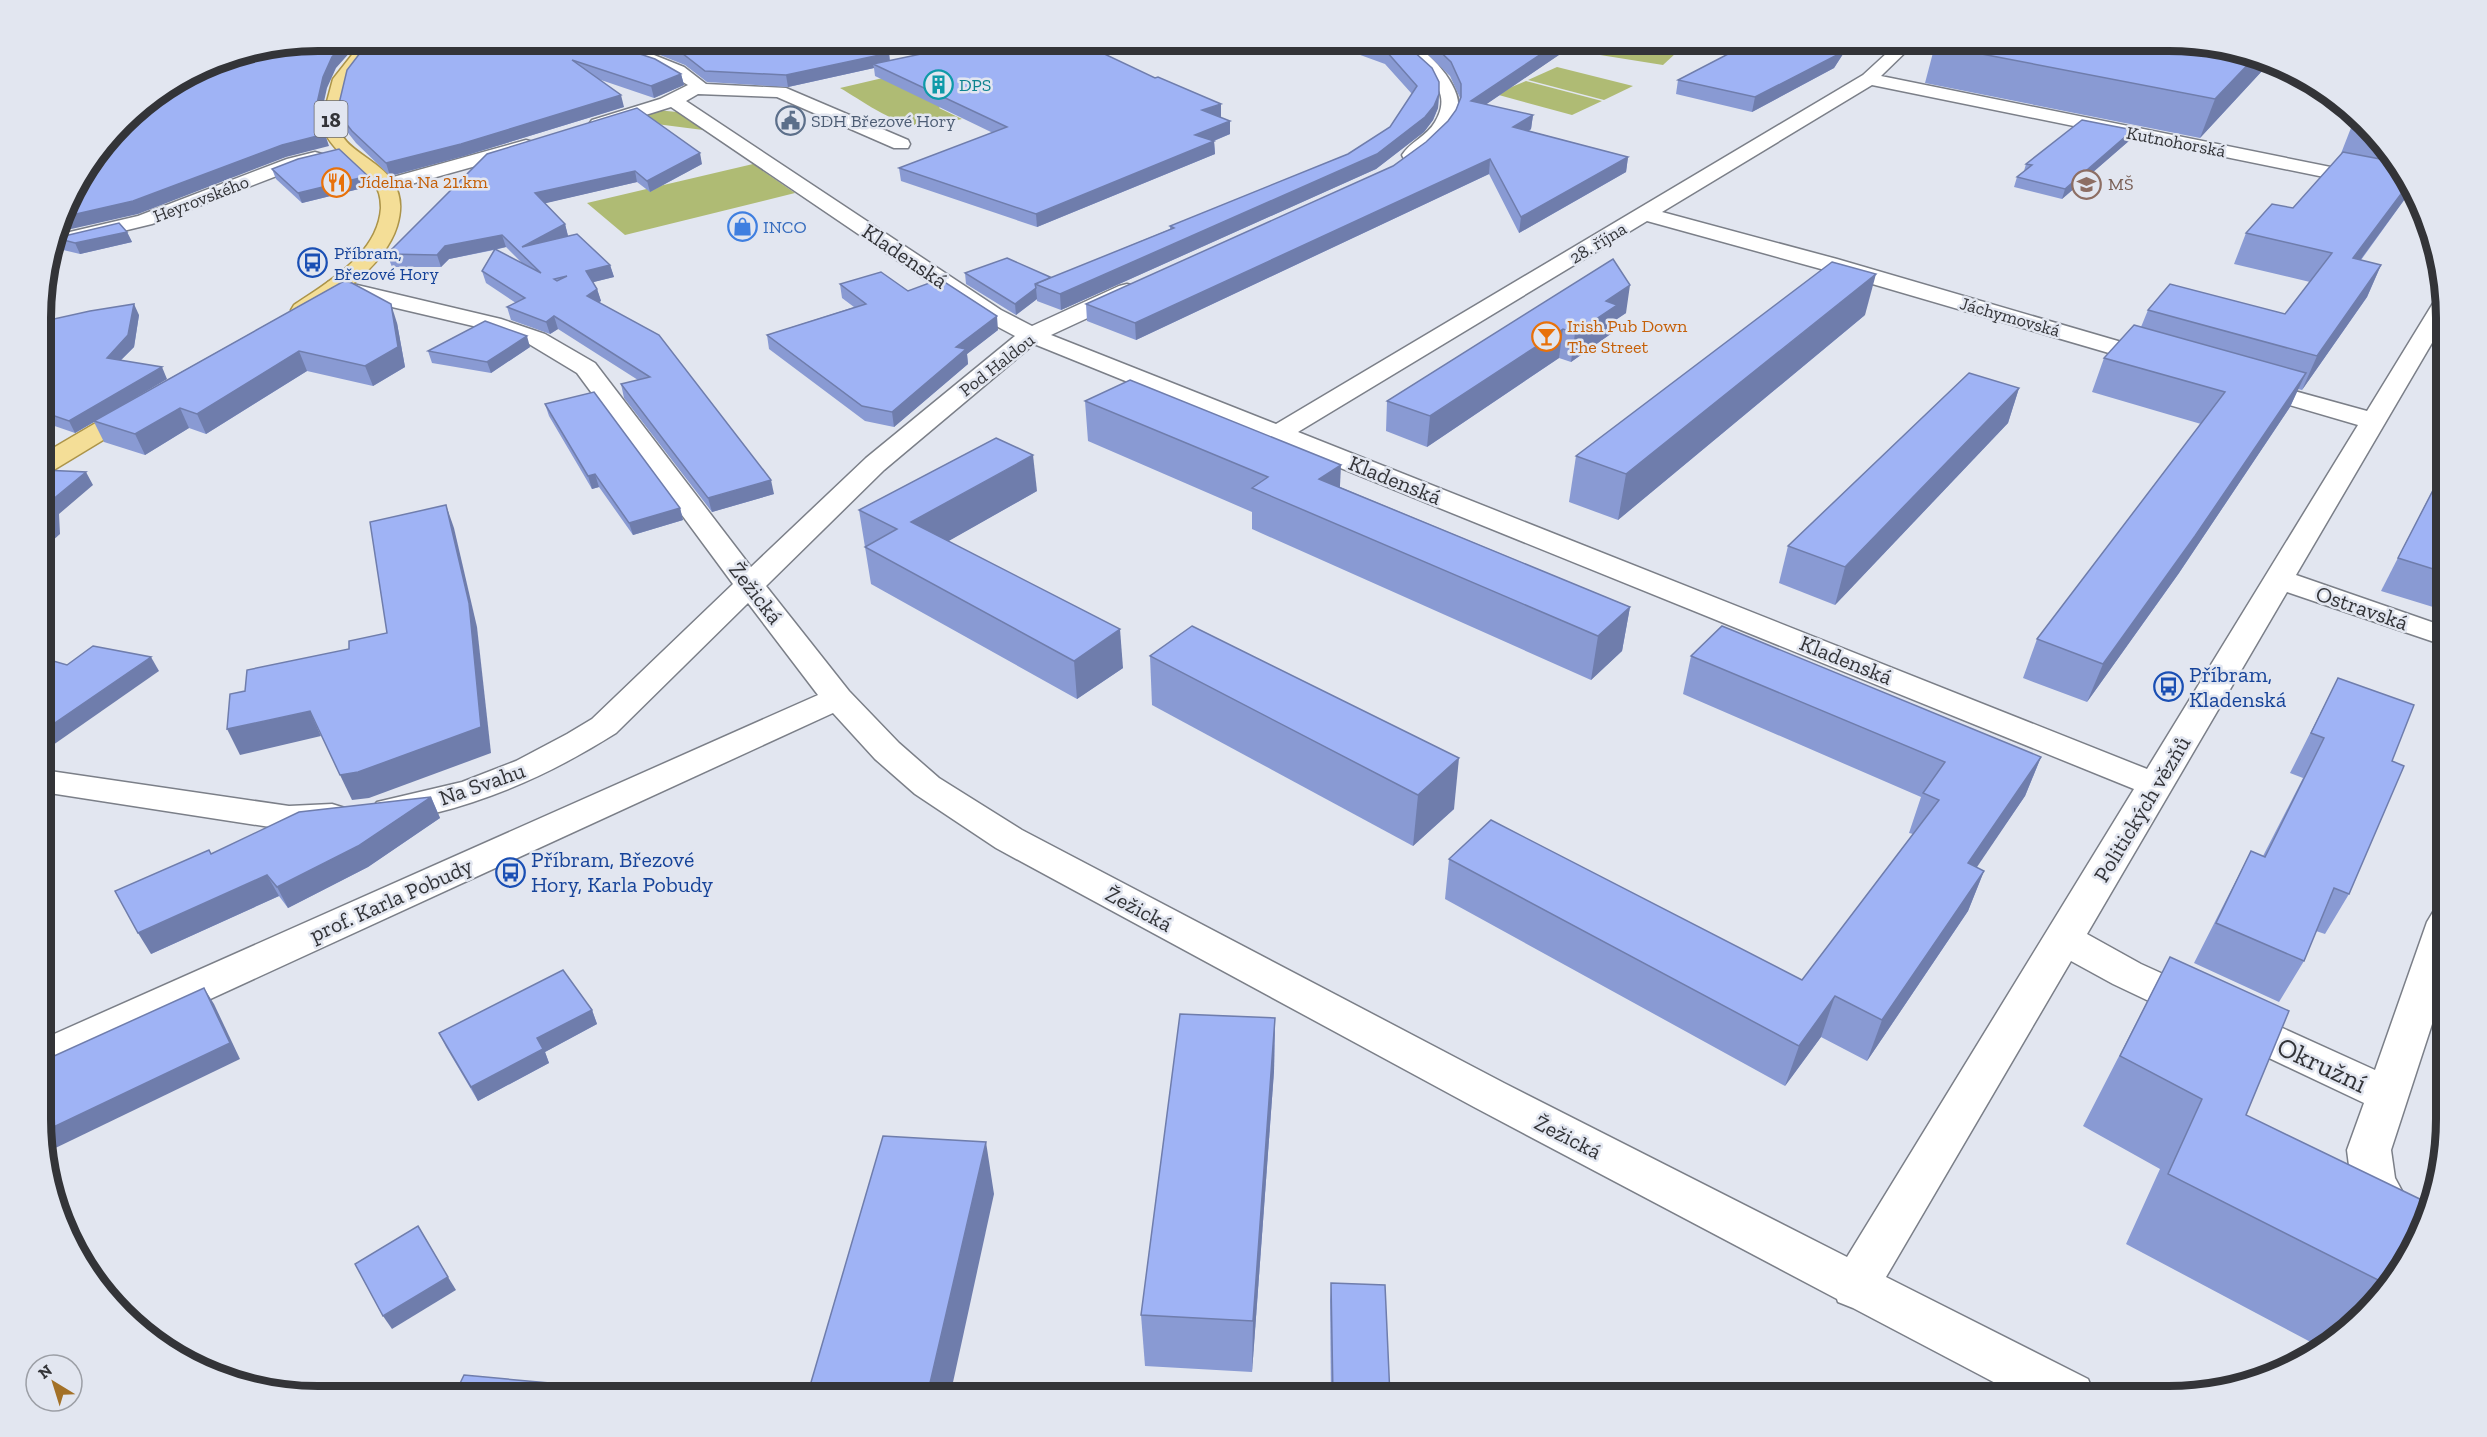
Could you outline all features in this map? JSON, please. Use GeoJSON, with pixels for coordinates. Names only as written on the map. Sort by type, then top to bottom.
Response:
{"type":"FeatureCollection","features":[{"type":"Feature","properties":{"kind":"main road","name":"18"},"geometry":{"type":"LineString","coordinates":[[363,51],[341,79],[330,124],[332,132],[346,150],[386,185]]}},
{"type":"Feature","properties":{"kind":"main road"},"geometry":{"type":"LineString","coordinates":[[281,324],[336,286],[368,258],[382,240],[392,208],[386,185]]}},
{"type":"Feature","properties":{"kind":"main road"},"geometry":{"type":"LineString","coordinates":[[51,460],[156,398]]}},
{"type":"Feature","properties":{"kind":"street"},"geometry":{"type":"LineString","coordinates":[[575,131],[673,100],[698,85],[695,81],[658,62],[624,51]]}},
{"type":"Feature","properties":{"kind":"street"},"geometry":{"type":"LineString","coordinates":[[1393,169],[1427,144],[1446,122],[1452,100],[1448,89],[1436,72],[1412,51]]}},
{"type":"Feature","properties":{"kind":"street","name":"28. října"},"geometry":{"type":"LineString","coordinates":[[1279,433],[1869,79],[1898,51]]}},
{"type":"Feature","properties":{"kind":"street","name":"Kutnohorská"},"geometry":{"type":"LineString","coordinates":[[1869,79],[2401,187]]}},
{"type":"Feature","properties":{"kind":"street"},"geometry":{"type":"LineString","coordinates":[[694,89],[780,92],[901,144]]}},
{"type":"Feature","properties":{"kind":"street","name":"Kladenská"},"geometry":{"type":"LineString","coordinates":[[673,100],[993,315],[1031,335],[2156,785]]}},
{"type":"Feature","properties":{"kind":"street"},"geometry":{"type":"LineString","coordinates":[[386,185],[543,141]]}},
{"type":"Feature","properties":{"kind":"street","name":"Heyrovského"},"geometry":{"type":"LineString","coordinates":[[63,240],[146,220],[294,163],[346,150]]}},
{"type":"Feature","properties":{"kind":"street","name":"Jáchymovská"},"geometry":{"type":"LineString","coordinates":[[1646,214],[1829,264],[2174,364]]}},
{"type":"Feature","properties":{"kind":"street","name":"Pod Haldou"},"geometry":{"type":"LineString","coordinates":[[750,586],[875,464],[1031,335],[1149,282]]}},
{"type":"Feature","properties":{"kind":"street","name":"Žežická"},"geometry":{"type":"LineString","coordinates":[[336,286],[493,324],[537,339],[586,368],[750,586],[838,698],[888,751],[927,786],[1010,839],[1467,1084],[1855,1287],[2050,1386]]}},
{"type":"Feature","properties":{"kind":"street","name":"Politických vězňů"},"geometry":{"type":"LineString","coordinates":[[1855,1287],[2436,317]]}},
{"type":"Feature","properties":{"kind":"street"},"geometry":{"type":"LineString","coordinates":[[2230,380],[2374,421]]}},
{"type":"Feature","properties":{"kind":"street","name":"Ostravská"},"geometry":{"type":"LineString","coordinates":[[2279,579],[2436,634]]}},
{"type":"Feature","properties":{"kind":"street","name":"Na Svahu"},"geometry":{"type":"LineString","coordinates":[[51,782],[290,818],[348,815],[406,807],[467,793],[516,775],[563,753],[604,726],[750,586]]}},
{"type":"Feature","properties":{"kind":"street","name":"prof. Karla Pobudy"},"geometry":{"type":"LineString","coordinates":[[51,1053],[838,698]]}},
{"type":"Feature","properties":{"kind":"street","name":"Okružní"},"geometry":{"type":"LineString","coordinates":[[2064,939],[2127,974],[2387,1095]]}},
{"type":"Feature","properties":{"kind":"street","name":"Okružní"},"geometry":{"type":"LineString","coordinates":[[2411,1231],[2389,1211],[2373,1180],[2369,1150],[2436,950]]}},
{"type":"Feature","properties":{"kind":"green space"},"geometry":{"type":"Polygon","coordinates":[[[1575,51],[1678,51],[1663,65],[1575,51]]]}},
{"type":"Feature","properties":{"kind":"green space"},"geometry":{"type":"Polygon","coordinates":[[[1557,67],[1633,86],[1604,100],[1528,80],[1557,67]]]}},
{"type":"Feature","properties":{"kind":"green space"},"geometry":{"type":"Polygon","coordinates":[[[887,77],[962,119],[927,125],[906,123],[887,116],[840,88],[887,77]]]}},
{"type":"Feature","properties":{"kind":"green space"},"geometry":{"type":"Polygon","coordinates":[[[1526,81],[1602,101],[1572,115],[1495,94],[1526,81]]]}},
{"type":"Feature","properties":{"kind":"green space"},"geometry":{"type":"Polygon","coordinates":[[[657,110],[677,112],[703,130],[633,121],[628,118],[657,110]]]}},
{"type":"Feature","properties":{"kind":"green space"},"geometry":{"type":"Polygon","coordinates":[[[753,164],[795,193],[625,235],[587,203],[753,164]]]}},
{"type":"Feature","properties":{"kind":"building"},"geometry":{"type":"Polygon","coordinates":[[[338,51],[332,57],[323,77],[315,112],[318,125],[325,134],[282,145],[133,201],[71,215],[87,184],[106,155],[129,129],[155,106],[184,87],[232,65],[283,53],[338,51]]]}},
{"type":"Feature","properties":{"kind":"building"},"geometry":{"type":"Polygon","coordinates":[[[362,51],[631,51],[655,59],[681,74],[651,86],[572,60],[621,95],[461,144],[386,163],[352,131],[337,112],[347,70],[362,51]]]}},
{"type":"Feature","properties":{"kind":"building"},"geometry":{"type":"Polygon","coordinates":[[[675,51],[885,51],[889,53],[786,75],[705,71],[683,54],[675,51]]]}},
{"type":"Feature","properties":{"kind":"building"},"geometry":{"type":"Polygon","coordinates":[[[935,51],[1098,51],[1155,78],[1158,77],[1221,104],[1202,110],[1230,121],[1195,135],[1214,141],[1036,214],[899,168],[1007,127],[873,64],[935,51]]]}},
{"type":"Feature","properties":{"kind":"building"},"geometry":{"type":"Polygon","coordinates":[[[1386,51],[1413,51],[1432,68],[1439,82],[1439,94],[1434,106],[1425,117],[1377,154],[1060,294],[1035,284],[1348,154],[1390,127],[1417,86],[1386,51]]]}},
{"type":"Feature","properties":{"kind":"building"},"geometry":{"type":"Polygon","coordinates":[[[1440,51],[1546,51],[1471,101],[1533,115],[1513,127],[1628,157],[1521,217],[1490,159],[1135,323],[1086,304],[1393,166],[1426,142],[1456,110],[1461,97],[1461,84],[1451,62],[1440,51]]]}},
{"type":"Feature","properties":{"kind":"building"},"geometry":{"type":"Polygon","coordinates":[[[1734,51],[1839,51],[1837,55],[1755,97],[1678,80],[1734,51]]]}},
{"type":"Feature","properties":{"kind":"building"},"geometry":{"type":"Polygon","coordinates":[[[1966,51],[2169,51],[2204,53],[2249,63],[2215,99],[1966,51]]]}},
{"type":"Feature","properties":{"kind":"building"},"geometry":{"type":"Polygon","coordinates":[[[637,108],[700,153],[647,181],[635,171],[535,193],[565,224],[522,247],[577,234],[610,265],[586,271],[597,289],[587,296],[659,335],[771,480],[708,498],[621,384],[650,377],[554,316],[546,322],[507,307],[525,298],[482,271],[495,249],[541,273],[502,235],[445,246],[437,255],[387,254],[487,154],[637,108]]]}},
{"type":"Feature","properties":{"kind":"building"},"geometry":{"type":"Polygon","coordinates":[[[2082,120],[2133,130],[2065,189],[2017,177],[2032,165],[2026,164],[2082,120]]]}},
{"type":"Feature","properties":{"kind":"building"},"geometry":{"type":"Polygon","coordinates":[[[339,149],[368,176],[298,193],[272,169],[298,159],[339,149]]]}},
{"type":"Feature","properties":{"kind":"building"},"geometry":{"type":"Polygon","coordinates":[[[2343,152],[2384,160],[2403,191],[2353,258],[2381,265],[2317,356],[2148,310],[2170,284],[2285,314],[2332,253],[2246,233],[2272,204],[2293,208],[2343,152]]]}},
{"type":"Feature","properties":{"kind":"building"},"geometry":{"type":"Polygon","coordinates":[[[119,223],[127,232],[75,243],[63,240],[64,236],[119,223]]]}},
{"type":"Feature","properties":{"kind":"building"},"geometry":{"type":"Polygon","coordinates":[[[1007,258],[1050,277],[1035,284],[1036,288],[1015,304],[965,273],[1007,258]]]}},
{"type":"Feature","properties":{"kind":"building"},"geometry":{"type":"Polygon","coordinates":[[[1613,259],[1630,285],[1606,301],[1617,305],[1575,333],[1563,329],[1430,416],[1387,401],[1613,259]]]}},
{"type":"Feature","properties":{"kind":"building"},"geometry":{"type":"Polygon","coordinates":[[[1832,262],[1876,274],[1626,474],[1576,456],[1832,262]]]}},
{"type":"Feature","properties":{"kind":"building"},"geometry":{"type":"Polygon","coordinates":[[[881,272],[908,291],[940,279],[997,316],[956,347],[966,349],[892,412],[862,406],[767,335],[866,304],[840,284],[881,272]]]}},
{"type":"Feature","properties":{"kind":"building"},"geometry":{"type":"Polygon","coordinates":[[[344,281],[391,304],[398,347],[365,366],[299,351],[197,414],[180,408],[135,434],[94,421],[344,281]]]}},
{"type":"Feature","properties":{"kind":"building"},"geometry":{"type":"Polygon","coordinates":[[[134,304],[128,335],[107,358],[162,367],[69,421],[51,415],[51,320],[134,304]]]}},
{"type":"Feature","properties":{"kind":"building"},"geometry":{"type":"Polygon","coordinates":[[[485,321],[527,336],[487,362],[428,351],[485,321]]]}},
{"type":"Feature","properties":{"kind":"building"},"geometry":{"type":"Polygon","coordinates":[[[2134,325],[2306,373],[2195,536],[2103,664],[2037,639],[2225,392],[2104,358],[2134,325]]]}},
{"type":"Feature","properties":{"kind":"building"},"geometry":{"type":"Polygon","coordinates":[[[1969,373],[2019,388],[1845,567],[1788,546],[1969,373]]]}},
{"type":"Feature","properties":{"kind":"building"},"geometry":{"type":"Polygon","coordinates":[[[1130,380],[1341,465],[1319,479],[1630,607],[1598,636],[1252,488],[1268,477],[1085,401],[1130,380]]]}},
{"type":"Feature","properties":{"kind":"building"},"geometry":{"type":"Polygon","coordinates":[[[594,392],[680,508],[629,523],[595,474],[588,476],[545,404],[594,392]]]}},
{"type":"Feature","properties":{"kind":"building"},"geometry":{"type":"Polygon","coordinates":[[[996,438],[1033,455],[911,522],[1120,629],[1074,661],[865,547],[897,529],[859,510],[996,438]]]}},
{"type":"Feature","properties":{"kind":"building"},"geometry":{"type":"Polygon","coordinates":[[[51,470],[86,472],[52,500],[53,521],[51,523],[51,470]]]}},
{"type":"Feature","properties":{"kind":"building"},"geometry":{"type":"Polygon","coordinates":[[[2436,484],[2436,570],[2398,558],[2436,484]]]}},
{"type":"Feature","properties":{"kind":"building"},"geometry":{"type":"Polygon","coordinates":[[[446,505],[469,603],[481,727],[358,772],[340,775],[310,711],[227,729],[230,694],[245,691],[247,670],[349,649],[349,641],[387,633],[370,522],[446,505]]]}},
{"type":"Feature","properties":{"kind":"building"},"geometry":{"type":"Polygon","coordinates":[[[1192,626],[1459,758],[1418,795],[1150,656],[1192,626]]]}},
{"type":"Feature","properties":{"kind":"building"},"geometry":{"type":"Polygon","coordinates":[[[1722,626],[2041,757],[1968,863],[1984,871],[1882,1020],[1835,996],[1799,1046],[1449,859],[1491,820],[1802,980],[1939,800],[1923,793],[1945,762],[1691,656],[1722,626]]]}},
{"type":"Feature","properties":{"kind":"building"},"geometry":{"type":"Polygon","coordinates":[[[93,646],[151,657],[51,726],[51,660],[67,665],[93,646]]]}},
{"type":"Feature","properties":{"kind":"building"},"geometry":{"type":"Polygon","coordinates":[[[2338,678],[2414,705],[2392,761],[2404,766],[2349,894],[2334,888],[2304,961],[2216,923],[2251,851],[2265,857],[2324,738],[2311,733],[2338,678]]]}},
{"type":"Feature","properties":{"kind":"building"},"geometry":{"type":"Polygon","coordinates":[[[431,797],[358,846],[277,887],[267,875],[138,933],[115,891],[209,850],[211,854],[299,812],[431,797]]]}},
{"type":"Feature","properties":{"kind":"building"},"geometry":{"type":"Polygon","coordinates":[[[2170,957],[2289,1011],[2246,1115],[2423,1201],[2408,1237],[2381,1282],[2168,1174],[2202,1099],[2120,1056],[2170,957]]]}},
{"type":"Feature","properties":{"kind":"building"},"geometry":{"type":"Polygon","coordinates":[[[563,970],[592,1010],[537,1038],[543,1049],[471,1087],[439,1033],[563,970]]]}},
{"type":"Feature","properties":{"kind":"building"},"geometry":{"type":"Polygon","coordinates":[[[204,988],[230,1043],[52,1128],[51,1057],[204,988]]]}},
{"type":"Feature","properties":{"kind":"building"},"geometry":{"type":"Polygon","coordinates":[[[1180,1014],[1275,1018],[1253,1321],[1141,1315],[1180,1014]]]}},
{"type":"Feature","properties":{"kind":"building"},"geometry":{"type":"Polygon","coordinates":[[[883,1136],[986,1142],[929,1386],[810,1386],[883,1136]]]}},
{"type":"Feature","properties":{"kind":"building"},"geometry":{"type":"Polygon","coordinates":[[[418,1226],[448,1277],[383,1316],[355,1264],[418,1226]]]}},
{"type":"Feature","properties":{"kind":"building"},"geometry":{"type":"Polygon","coordinates":[[[1331,1283],[1385,1285],[1390,1386],[1333,1386],[1331,1283]]]}},
{"type":"Feature","properties":{"kind":"building"},"geometry":{"type":"Polygon","coordinates":[[[464,1375],[549,1383],[548,1386],[459,1386],[464,1375]]]}},
{"type":"Feature","properties":{"kind":"place","name":"DPS"},"geometry":{"type":"Point","coordinates":[938,85]}},
{"type":"Feature","properties":{"kind":"place","name":"SDH Březové Hory"},"geometry":{"type":"Point","coordinates":[790,121]}},
{"type":"Feature","properties":{"kind":"place","name":"Jídelna Na 21.km"},"geometry":{"type":"Point","coordinates":[337,182]}},
{"type":"Feature","properties":{"kind":"place","name":"MŠ"},"geometry":{"type":"Point","coordinates":[2087,184]}},
{"type":"Feature","properties":{"kind":"place","name":"INCO"},"geometry":{"type":"Point","coordinates":[742,227]}},
{"type":"Feature","properties":{"kind":"place","name":"Příbram, Březové Hory"},"geometry":{"type":"Point","coordinates":[313,263]}},
{"type":"Feature","properties":{"kind":"place","name":"Irish Pub Down The Street"},"geometry":{"type":"Point","coordinates":[1546,336]}},
{"type":"Feature","properties":{"kind":"place","name":"Příbram, Kladenská"},"geometry":{"type":"Point","coordinates":[2168,687]}},
{"type":"Feature","properties":{"kind":"place","name":"Příbram, Březové Hory, Karla Pobudy"},"geometry":{"type":"Point","coordinates":[510,872]}}]}
